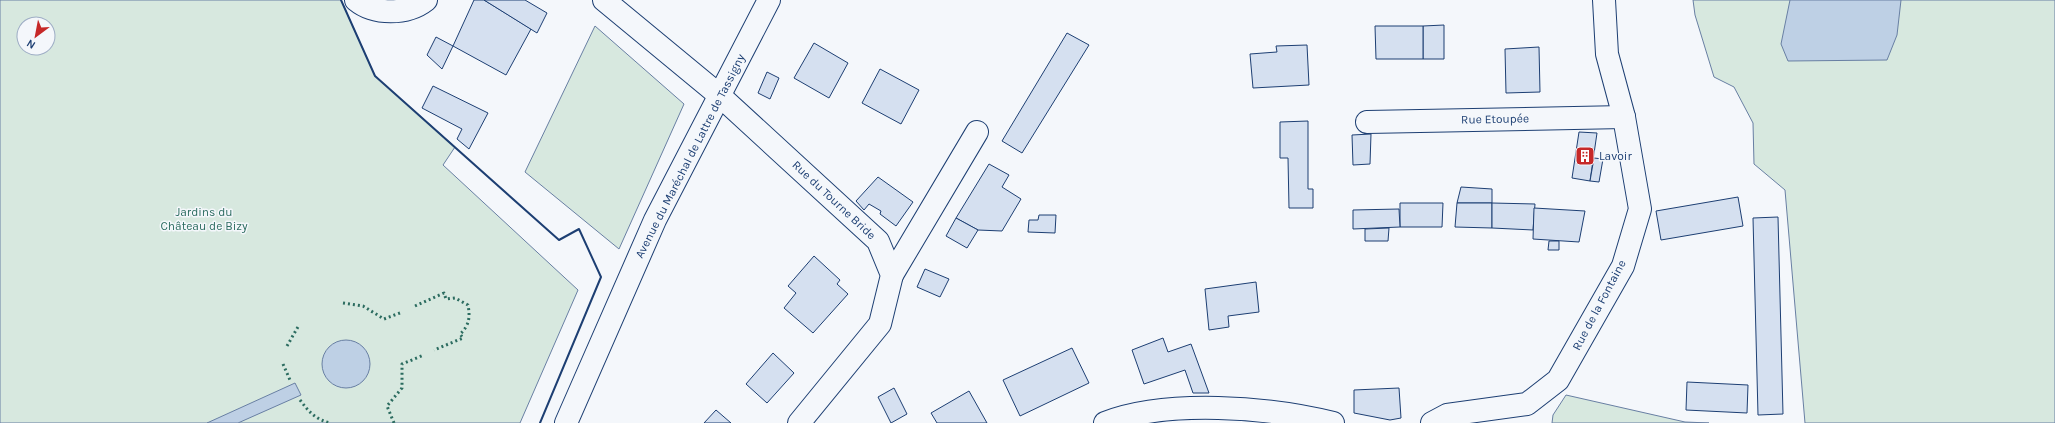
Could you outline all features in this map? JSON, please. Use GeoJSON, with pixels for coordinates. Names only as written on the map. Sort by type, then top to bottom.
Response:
{"type":"FeatureCollection","features":[{"type":"Feature","properties":{"kind":"street"},"geometry":{"type":"LineString","coordinates":[[356,0],[370,8],[393,11],[417,7],[426,0]]}},
{"type":"Feature","properties":{"kind":"street","name":"Rue du Tourne Bride"},"geometry":{"type":"LineString","coordinates":[[604,0],[719,95],[878,240],[892,275]]}},
{"type":"Feature","properties":{"kind":"street","name":"Avenue du Maréchal de Lattre de Tassigny"},"geometry":{"type":"LineString","coordinates":[[566,423],[655,220],[769,0]]}},
{"type":"Feature","properties":{"kind":"street","name":"Rue de la Fontaine"},"geometry":{"type":"LineString","coordinates":[[1432,423],[1447,415],[1527,404],[1558,380],[1623,266],[1640,209],[1624,117],[1607,54],[1604,0]]}},
{"type":"Feature","properties":{"kind":"street","name":"Rue Etoupée"},"geometry":{"type":"LineString","coordinates":[[1367,122],[1624,117]]}},
{"type":"Feature","properties":{"kind":"street"},"geometry":{"type":"LineString","coordinates":[[799,423],[880,324],[892,275],[977,132]]}},
{"type":"Feature","properties":{"kind":"street"},"geometry":{"type":"LineString","coordinates":[[1105,423],[1119,417],[1191,407],[1300,415],[1333,423]]}},
{"type":"Feature","properties":{"kind":"green space","name":"Jardins du Château de Bizy"},"geometry":{"type":"Polygon","coordinates":[[[0,0],[341,0],[375,76],[455,147],[443,165],[578,290],[520,423],[0,423],[0,0]]]}},
{"type":"Feature","properties":{"kind":"green space"},"geometry":{"type":"Polygon","coordinates":[[[1693,0],[2055,0],[2055,423],[1805,423],[1785,190],[1754,164],[1753,123],[1734,87],[1714,77],[1695,15],[1693,0]]]}},
{"type":"Feature","properties":{"kind":"green space"},"geometry":{"type":"Polygon","coordinates":[[[595,26],[684,104],[619,249],[525,172],[595,26]]]}},
{"type":"Feature","properties":{"kind":"green space"},"geometry":{"type":"Polygon","coordinates":[[[1566,395],[1685,422],[1709,423],[1552,423],[1553,415],[1566,395]]]}},
{"type":"Feature","properties":{"kind":"water"},"geometry":{"type":"Polygon","coordinates":[[[1790,0],[1901,0],[1897,35],[1887,60],[1788,61],[1781,44],[1790,0]]]}},
{"type":"Feature","properties":{"kind":"water"},"geometry":{"type":"Polygon","coordinates":[[[346,340],[355,342],[363,347],[368,355],[370,364],[368,373],[363,381],[355,386],[346,388],[337,386],[329,381],[324,373],[322,364],[324,355],[329,347],[337,342],[346,340]]]}},
{"type":"Feature","properties":{"kind":"water"},"geometry":{"type":"Polygon","coordinates":[[[295,383],[301,395],[238,423],[207,423],[295,383]]]}},
{"type":"Feature","properties":{"kind":"building"},"geometry":{"type":"Polygon","coordinates":[[[474,0],[484,0],[531,29],[506,75],[453,46],[474,0]]]}},
{"type":"Feature","properties":{"kind":"building"},"geometry":{"type":"Polygon","coordinates":[[[484,0],[525,0],[547,13],[537,33],[484,0]]]}},
{"type":"Feature","properties":{"kind":"building"},"geometry":{"type":"Polygon","coordinates":[[[1444,25],[1444,59],[1423,59],[1423,26],[1444,25]]]}},
{"type":"Feature","properties":{"kind":"building"},"geometry":{"type":"Polygon","coordinates":[[[1375,26],[1423,26],[1423,59],[1376,59],[1375,26]]]}},
{"type":"Feature","properties":{"kind":"building"},"geometry":{"type":"Polygon","coordinates":[[[1067,33],[1089,45],[1022,153],[1002,141],[1067,33]]]}},
{"type":"Feature","properties":{"kind":"building"},"geometry":{"type":"Polygon","coordinates":[[[436,37],[453,46],[442,69],[427,55],[436,37]]]}},
{"type":"Feature","properties":{"kind":"building"},"geometry":{"type":"Polygon","coordinates":[[[814,43],[848,63],[829,98],[794,78],[814,43]]]}},
{"type":"Feature","properties":{"kind":"building"},"geometry":{"type":"Polygon","coordinates":[[[1307,45],[1309,85],[1253,88],[1250,54],[1277,52],[1276,46],[1307,45]]]}},
{"type":"Feature","properties":{"kind":"building"},"geometry":{"type":"Polygon","coordinates":[[[1539,47],[1540,92],[1506,93],[1505,49],[1539,47]]]}},
{"type":"Feature","properties":{"kind":"building"},"geometry":{"type":"Polygon","coordinates":[[[880,69],[919,90],[901,124],[862,103],[880,69]]]}},
{"type":"Feature","properties":{"kind":"building"},"geometry":{"type":"Polygon","coordinates":[[[767,72],[779,78],[770,99],[758,93],[767,72]]]}},
{"type":"Feature","properties":{"kind":"building"},"geometry":{"type":"Polygon","coordinates":[[[433,86],[488,113],[469,149],[457,139],[462,129],[422,108],[433,86]]]}},
{"type":"Feature","properties":{"kind":"building"},"geometry":{"type":"Polygon","coordinates":[[[1308,121],[1308,189],[1313,189],[1313,208],[1289,208],[1288,158],[1280,158],[1280,122],[1308,121]]]}},
{"type":"Feature","properties":{"kind":"building","name":"Lavoir"},"geometry":{"type":"Polygon","coordinates":[[[1579,132],[1597,133],[1590,181],[1572,178],[1579,132]]]}},
{"type":"Feature","properties":{"kind":"building"},"geometry":{"type":"Polygon","coordinates":[[[1371,134],[1370,164],[1353,165],[1352,135],[1371,134]]]}},
{"type":"Feature","properties":{"kind":"building"},"geometry":{"type":"Polygon","coordinates":[[[1594,158],[1603,159],[1599,182],[1590,181],[1594,158]]]}},
{"type":"Feature","properties":{"kind":"building"},"geometry":{"type":"Polygon","coordinates":[[[989,164],[1009,175],[1002,187],[1021,199],[1002,231],[978,230],[956,218],[989,164]]]}},
{"type":"Feature","properties":{"kind":"building"},"geometry":{"type":"Polygon","coordinates":[[[878,177],[913,202],[896,226],[880,214],[881,211],[869,204],[864,210],[856,201],[878,177]]]}},
{"type":"Feature","properties":{"kind":"building"},"geometry":{"type":"Polygon","coordinates":[[[1461,187],[1492,189],[1492,203],[1457,203],[1461,187]]]}},
{"type":"Feature","properties":{"kind":"building"},"geometry":{"type":"Polygon","coordinates":[[[1738,197],[1743,226],[1661,240],[1656,211],[1738,197]]]}},
{"type":"Feature","properties":{"kind":"building"},"geometry":{"type":"Polygon","coordinates":[[[1400,203],[1443,203],[1442,227],[1400,227],[1400,203]]]}},
{"type":"Feature","properties":{"kind":"building"},"geometry":{"type":"Polygon","coordinates":[[[1457,203],[1492,203],[1492,228],[1455,227],[1457,203]]]}},
{"type":"Feature","properties":{"kind":"building"},"geometry":{"type":"Polygon","coordinates":[[[1492,203],[1535,204],[1533,230],[1492,228],[1492,203]]]}},
{"type":"Feature","properties":{"kind":"building"},"geometry":{"type":"Polygon","coordinates":[[[1534,208],[1585,211],[1579,242],[1533,239],[1534,208]]]}},
{"type":"Feature","properties":{"kind":"building"},"geometry":{"type":"Polygon","coordinates":[[[1399,209],[1400,227],[1353,229],[1353,210],[1399,209]]]}},
{"type":"Feature","properties":{"kind":"building"},"geometry":{"type":"Polygon","coordinates":[[[1039,215],[1056,215],[1055,233],[1028,232],[1029,220],[1038,220],[1039,215]]]}},
{"type":"Feature","properties":{"kind":"building"},"geometry":{"type":"Polygon","coordinates":[[[1778,217],[1783,414],[1758,415],[1753,218],[1778,217]]]}},
{"type":"Feature","properties":{"kind":"building"},"geometry":{"type":"Polygon","coordinates":[[[956,218],[978,230],[967,248],[946,236],[956,218]]]}},
{"type":"Feature","properties":{"kind":"building"},"geometry":{"type":"Polygon","coordinates":[[[1389,228],[1388,241],[1365,241],[1365,229],[1389,228]]]}},
{"type":"Feature","properties":{"kind":"building"},"geometry":{"type":"Polygon","coordinates":[[[1549,241],[1559,241],[1559,250],[1548,250],[1549,241]]]}},
{"type":"Feature","properties":{"kind":"building"},"geometry":{"type":"Polygon","coordinates":[[[814,256],[840,280],[837,284],[848,294],[813,333],[784,308],[796,293],[788,286],[814,256]]]}},
{"type":"Feature","properties":{"kind":"building"},"geometry":{"type":"Polygon","coordinates":[[[925,269],[949,279],[940,297],[917,287],[925,269]]]}},
{"type":"Feature","properties":{"kind":"building"},"geometry":{"type":"Polygon","coordinates":[[[1256,282],[1259,312],[1228,316],[1229,327],[1209,330],[1205,289],[1256,282]]]}},
{"type":"Feature","properties":{"kind":"building"},"geometry":{"type":"Polygon","coordinates":[[[1163,338],[1168,352],[1191,344],[1209,393],[1193,393],[1185,370],[1144,384],[1132,350],[1163,338]]]}},
{"type":"Feature","properties":{"kind":"building"},"geometry":{"type":"Polygon","coordinates":[[[1072,348],[1089,383],[1020,416],[1003,380],[1072,348]]]}},
{"type":"Feature","properties":{"kind":"building"},"geometry":{"type":"Polygon","coordinates":[[[773,353],[794,373],[767,403],[746,384],[773,353]]]}},
{"type":"Feature","properties":{"kind":"building"},"geometry":{"type":"Polygon","coordinates":[[[1687,382],[1748,385],[1747,413],[1686,410],[1687,382]]]}},
{"type":"Feature","properties":{"kind":"building"},"geometry":{"type":"Polygon","coordinates":[[[894,388],[907,414],[891,423],[878,397],[894,388]]]}},
{"type":"Feature","properties":{"kind":"building"},"geometry":{"type":"Polygon","coordinates":[[[1399,388],[1401,418],[1390,420],[1354,413],[1354,390],[1399,388]]]}},
{"type":"Feature","properties":{"kind":"building"},"geometry":{"type":"Polygon","coordinates":[[[969,391],[987,423],[937,423],[931,413],[969,391]]]}},
{"type":"Feature","properties":{"kind":"building"},"geometry":{"type":"Polygon","coordinates":[[[716,410],[731,423],[704,423],[716,410]]]}},
{"type":"Feature","properties":{"kind":"hedge"},"geometry":{"type":"LineString","coordinates":[[415,306],[444,293],[446,299],[455,298],[468,305],[469,313],[467,324],[460,334],[463,338],[434,350]]}},
{"type":"Feature","properties":{"kind":"hedge"},"geometry":{"type":"LineString","coordinates":[[343,303],[363,306],[384,319],[400,313]]}},
{"type":"Feature","properties":{"kind":"hedge"},"geometry":{"type":"LineString","coordinates":[[287,346],[299,325]]}},
{"type":"Feature","properties":{"kind":"hedge"},"geometry":{"type":"LineString","coordinates":[[394,423],[387,406],[402,388],[402,364],[424,355]]}},
{"type":"Feature","properties":{"kind":"hedge"},"geometry":{"type":"LineString","coordinates":[[283,364],[290,380]]}},
{"type":"Feature","properties":{"kind":"hedge"},"geometry":{"type":"LineString","coordinates":[[300,400],[313,415],[321,420],[331,423]]}},
{"type":"Feature","properties":{"kind":"wall"},"geometry":{"type":"LineString","coordinates":[[341,0],[375,76],[559,240],[579,229],[601,277],[540,423]]}},
{"type":"Feature","properties":{"kind":"place","name":"Lavoir"},"geometry":{"type":"Point","coordinates":[1585,156]}}]}
